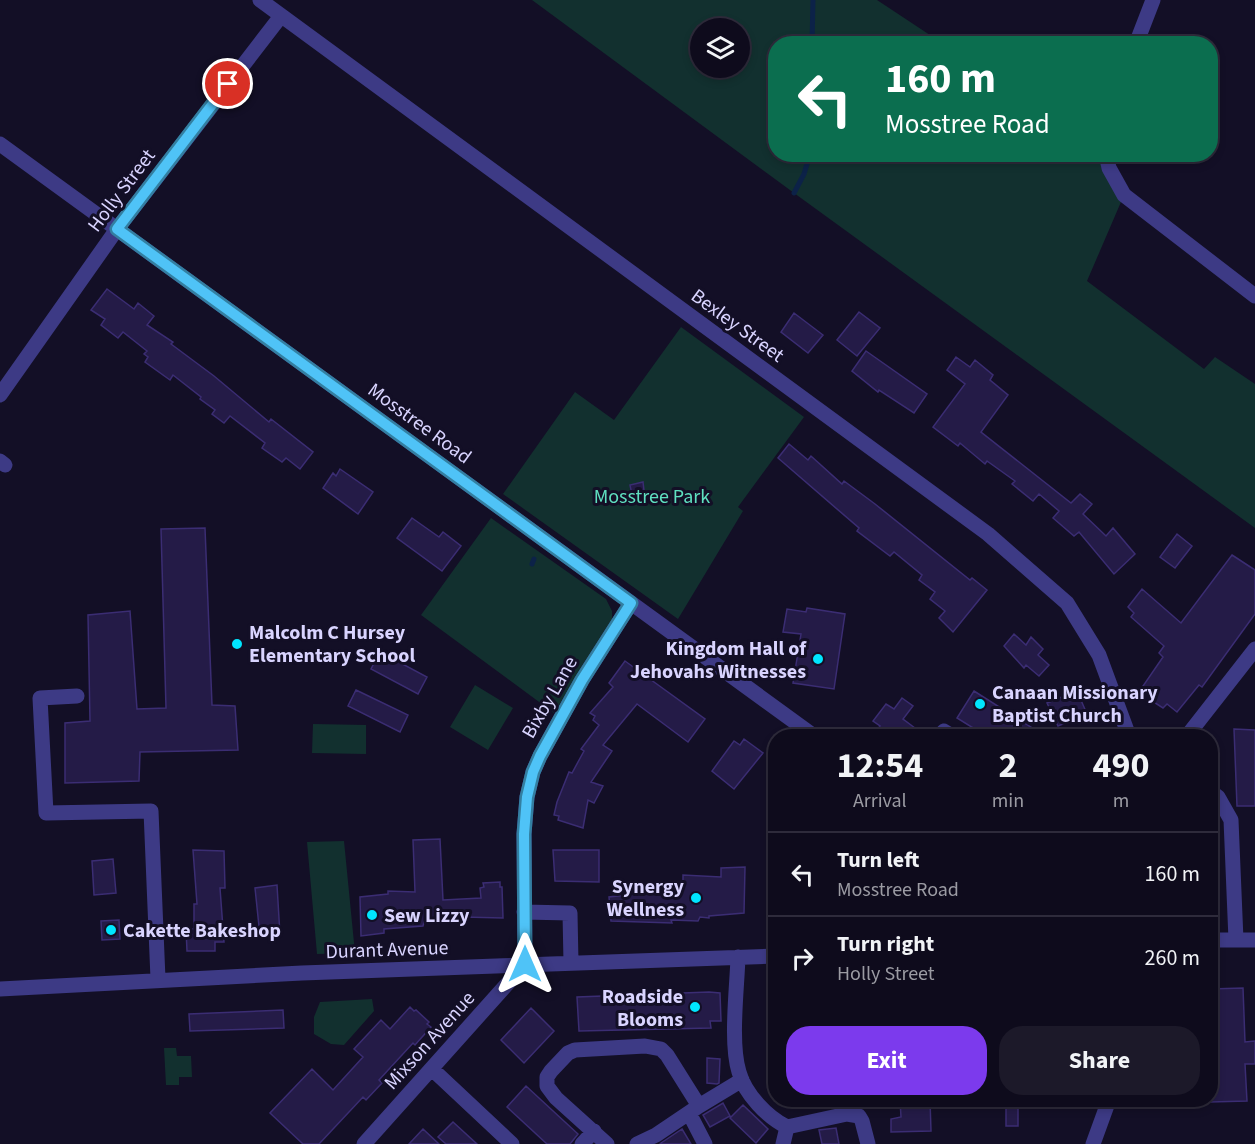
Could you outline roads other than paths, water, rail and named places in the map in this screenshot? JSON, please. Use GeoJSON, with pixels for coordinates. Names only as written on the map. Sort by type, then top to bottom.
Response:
{"type":"FeatureCollection","features":[{"type":"Feature","properties":{"kind":"street","name":"Bexley Street"},"geometry":{"type":"LineString","coordinates":[[260,0],[988,534],[1067,603],[1099,655],[1125,729]]}},
{"type":"Feature","properties":{"kind":"street"},"geometry":{"type":"LineString","coordinates":[[1140,36],[1153,0]]}},
{"type":"Feature","properties":{"kind":"street","name":"Holly Street"},"geometry":{"type":"LineString","coordinates":[[0,395],[117,229],[281,16]]}},
{"type":"Feature","properties":{"kind":"street","name":"Mosstree Road"},"geometry":{"type":"LineString","coordinates":[[0,144],[804,729]]}},
{"type":"Feature","properties":{"kind":"street"},"geometry":{"type":"LineString","coordinates":[[1108,162],[1124,195],[1255,297]]}},
{"type":"Feature","properties":{"kind":"street","name":"Bixby Lane"},"geometry":{"type":"LineString","coordinates":[[525,964],[525,814],[533,772],[582,680],[631,603]]}},
{"type":"Feature","properties":{"kind":"street"},"geometry":{"type":"LineString","coordinates":[[1192,729],[1255,649]]}},
{"type":"Feature","properties":{"kind":"street"},"geometry":{"type":"LineString","coordinates":[[77,696],[40,698],[45,813],[151,810],[158,979]]}},
{"type":"Feature","properties":{"kind":"street"},"geometry":{"type":"LineString","coordinates":[[1218,797],[1231,820],[1236,940]]}},
{"type":"Feature","properties":{"kind":"street"},"geometry":{"type":"LineString","coordinates":[[524,912],[570,913],[571,963]]}},
{"type":"Feature","properties":{"kind":"street"},"geometry":{"type":"LineString","coordinates":[[1218,940],[1255,940]]}},
{"type":"Feature","properties":{"kind":"street","name":"Durant Avenue"},"geometry":{"type":"LineString","coordinates":[[0,989],[158,979],[768,956]]}},
{"type":"Feature","properties":{"kind":"street"},"geometry":{"type":"LineString","coordinates":[[738,957],[735,1054],[742,1080],[753,1098],[778,1122],[787,1127],[847,1114],[858,1116],[862,1121],[868,1144]]}},
{"type":"Feature","properties":{"kind":"street","name":"Mixson Avenue"},"geometry":{"type":"LineString","coordinates":[[364,1144],[525,964]]}},
{"type":"Feature","properties":{"kind":"street"},"geometry":{"type":"LineString","coordinates":[[607,1144],[556,1098],[547,1086],[547,1077],[551,1071],[568,1053],[575,1050],[645,1046],[661,1049],[667,1055],[694,1110],[705,1144]]}},
{"type":"Feature","properties":{"kind":"street"},"geometry":{"type":"LineString","coordinates":[[432,1069],[512,1144]]}},
{"type":"Feature","properties":{"kind":"street"},"geometry":{"type":"LineString","coordinates":[[637,1144],[658,1140],[694,1110],[742,1080]]}},
{"type":"Feature","properties":{"kind":"street"},"geometry":{"type":"LineString","coordinates":[[1093,1144],[1106,1107]]}},
{"type":"Feature","properties":{"kind":"street"},"geometry":{"type":"LineString","coordinates":[[783,1144],[787,1127]]}},
{"type":"Feature","properties":{"kind":"street"},"geometry":{"type":"LineString","coordinates":[[582,1144],[594,1131]]}},
{"type":"Feature","properties":{"kind":"waterway"},"geometry":{"type":"LineString","coordinates":[[812,36],[813,0]]}},
{"type":"Feature","properties":{"kind":"waterway"},"geometry":{"type":"LineString","coordinates":[[794,193],[808,162]]}},
{"type":"Feature","properties":{"kind":"waterway"},"geometry":{"type":"LineString","coordinates":[[532,564],[534,559]]}},
{"type":"Feature","properties":{"kind":"place","name":"Malcolm C Hursey Elementary School"},"geometry":{"type":"Point","coordinates":[237,644]}},
{"type":"Feature","properties":{"kind":"place","name":"Kingdom Hall of Jehovahs Witnesses"},"geometry":{"type":"Point","coordinates":[818,659]}},
{"type":"Feature","properties":{"kind":"place","name":"Canaan Missionary Baptist Church"},"geometry":{"type":"Point","coordinates":[980,704]}},
{"type":"Feature","properties":{"kind":"place","name":"Synergy Wellness"},"geometry":{"type":"Point","coordinates":[696,898]}},
{"type":"Feature","properties":{"kind":"place","name":"Sew Lizzy"},"geometry":{"type":"Point","coordinates":[372,915]}},
{"type":"Feature","properties":{"kind":"place","name":"Cakette Bakeshop"},"geometry":{"type":"Point","coordinates":[111,930]}},
{"type":"Feature","properties":{"kind":"place","name":"Roadside Blooms"},"geometry":{"type":"Point","coordinates":[695,1007]}},
{"type":"Feature","properties":{"kind":"park label","name":"Mosstree Park"},"geometry":{"type":"Point","coordinates":[652,496]}}]}
